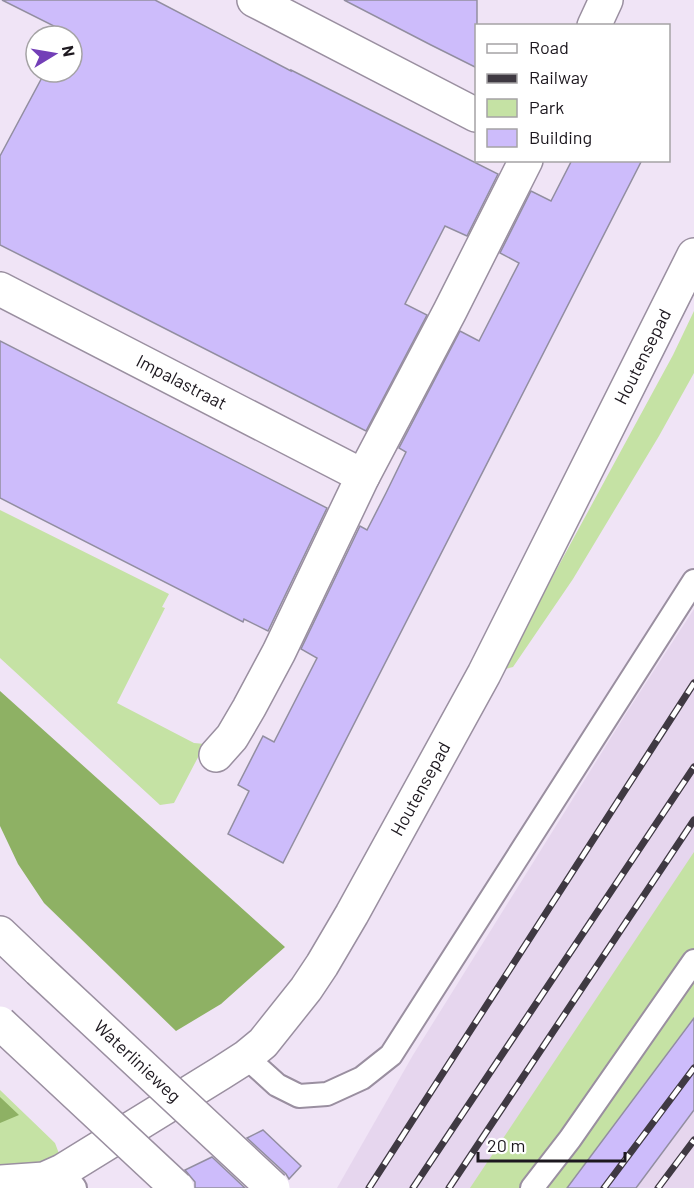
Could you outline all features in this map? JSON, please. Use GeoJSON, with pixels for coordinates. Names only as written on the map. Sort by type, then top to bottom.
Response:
{"type":"FeatureCollection","features":[{"type":"Feature","properties":{"kind":"street"},"geometry":{"type":"LineString","coordinates":[[254,0],[475,114]]}},
{"type":"Feature","properties":{"kind":"street"},"geometry":{"type":"LineString","coordinates":[[595,24],[606,0]]}},
{"type":"Feature","properties":{"kind":"street"},"geometry":{"type":"LineString","coordinates":[[216,755],[232,737],[279,652],[363,476],[525,162]]}},
{"type":"Feature","properties":{"kind":"street","name":"Houtensepad"},"geometry":{"type":"LineString","coordinates":[[0,1182],[68,1179],[246,1057],[263,1043],[306,989],[352,914],[484,674],[694,255]]}},
{"type":"Feature","properties":{"kind":"street","name":"Impalastraat"},"geometry":{"type":"LineString","coordinates":[[0,288],[363,476]]}},
{"type":"Feature","properties":{"kind":"street","name":"Waterlinieweg"},"geometry":{"type":"LineString","coordinates":[[0,933],[273,1188]]}},
{"type":"Feature","properties":{"kind":"street"},"geometry":{"type":"LineString","coordinates":[[0,1023],[177,1188]]}},
{"type":"Feature","properties":{"kind":"lane"},"geometry":{"type":"LineString","coordinates":[[246,1057],[277,1085],[299,1096],[327,1094],[362,1078],[392,1055],[694,580]]}},
{"type":"Feature","properties":{"kind":"lane"},"geometry":{"type":"LineString","coordinates":[[532,1188],[570,1139],[694,961]]}},
{"type":"Feature","properties":{"kind":"shaded area"},"geometry":{"type":"Polygon","coordinates":[[[694,609],[694,1188],[337,1188],[413,1055],[694,609]]]}},
{"type":"Feature","properties":{"kind":"green space"},"geometry":{"type":"Polygon","coordinates":[[[694,311],[694,373],[573,579],[513,667],[502,670],[673,355],[694,311]]]}},
{"type":"Feature","properties":{"kind":"green space"},"geometry":{"type":"Polygon","coordinates":[[[0,510],[169,594],[162,607],[165,608],[117,703],[194,743],[205,744],[174,803],[160,805],[0,658],[0,510]]]}},
{"type":"Feature","properties":{"kind":"green space"},"geometry":{"type":"Polygon","coordinates":[[[0,691],[285,947],[221,1004],[176,1031],[44,903],[18,864],[0,826],[0,691]]]}},
{"type":"Feature","properties":{"kind":"green space"},"geometry":{"type":"Polygon","coordinates":[[[694,852],[694,1017],[567,1188],[470,1188],[694,852]]]}},
{"type":"Feature","properties":{"kind":"green space"},"geometry":{"type":"Polygon","coordinates":[[[0,1090],[55,1143],[72,1188],[0,1188],[0,1090]]]}},
{"type":"Feature","properties":{"kind":"green space"},"geometry":{"type":"Polygon","coordinates":[[[0,1097],[19,1115],[0,1123],[0,1097]]]}},
{"type":"Feature","properties":{"kind":"building"},"geometry":{"type":"Polygon","coordinates":[[[2,0],[155,0],[498,174],[467,236],[445,226],[405,304],[427,315],[366,431],[0,245],[0,156],[39,84],[84,84],[84,24],[50,24],[2,0]]]}},
{"type":"Feature","properties":{"kind":"building"},"geometry":{"type":"Polygon","coordinates":[[[344,0],[477,0],[475,67],[344,0]]]}},
{"type":"Feature","properties":{"kind":"building"},"geometry":{"type":"Polygon","coordinates":[[[571,162],[641,162],[283,863],[228,834],[249,791],[238,785],[263,736],[274,742],[317,658],[301,649],[360,526],[367,530],[386,493],[406,452],[399,448],[460,331],[479,341],[519,263],[500,253],[531,191],[551,201],[571,162]]]}},
{"type":"Feature","properties":{"kind":"building"},"geometry":{"type":"Polygon","coordinates":[[[0,341],[327,508],[268,631],[244,619],[243,622],[0,498],[0,341]]]}},
{"type":"Feature","properties":{"kind":"building"},"geometry":{"type":"Polygon","coordinates":[[[694,1018],[694,1110],[636,1188],[567,1188],[694,1018]]]}},
{"type":"Feature","properties":{"kind":"building"},"geometry":{"type":"Polygon","coordinates":[[[263,1130],[301,1166],[289,1179],[247,1138],[263,1130]]]}},
{"type":"Feature","properties":{"kind":"building"},"geometry":{"type":"Polygon","coordinates":[[[212,1157],[245,1188],[195,1188],[195,1182],[185,1170],[212,1157]]]}},
{"type":"Feature","properties":{"kind":"railway"},"geometry":{"type":"LineString","coordinates":[[369,1188],[694,683]]}},
{"type":"Feature","properties":{"kind":"railway"},"geometry":{"type":"LineString","coordinates":[[413,1188],[694,767]]}},
{"type":"Feature","properties":{"kind":"railway"},"geometry":{"type":"LineString","coordinates":[[449,1188],[694,820]]}},
{"type":"Feature","properties":{"kind":"railway"},"geometry":{"type":"LineString","coordinates":[[604,1188],[694,1068]]}},
{"type":"Feature","properties":{"kind":"railway"},"geometry":{"type":"LineString","coordinates":[[658,1188],[694,1140]]}}]}
